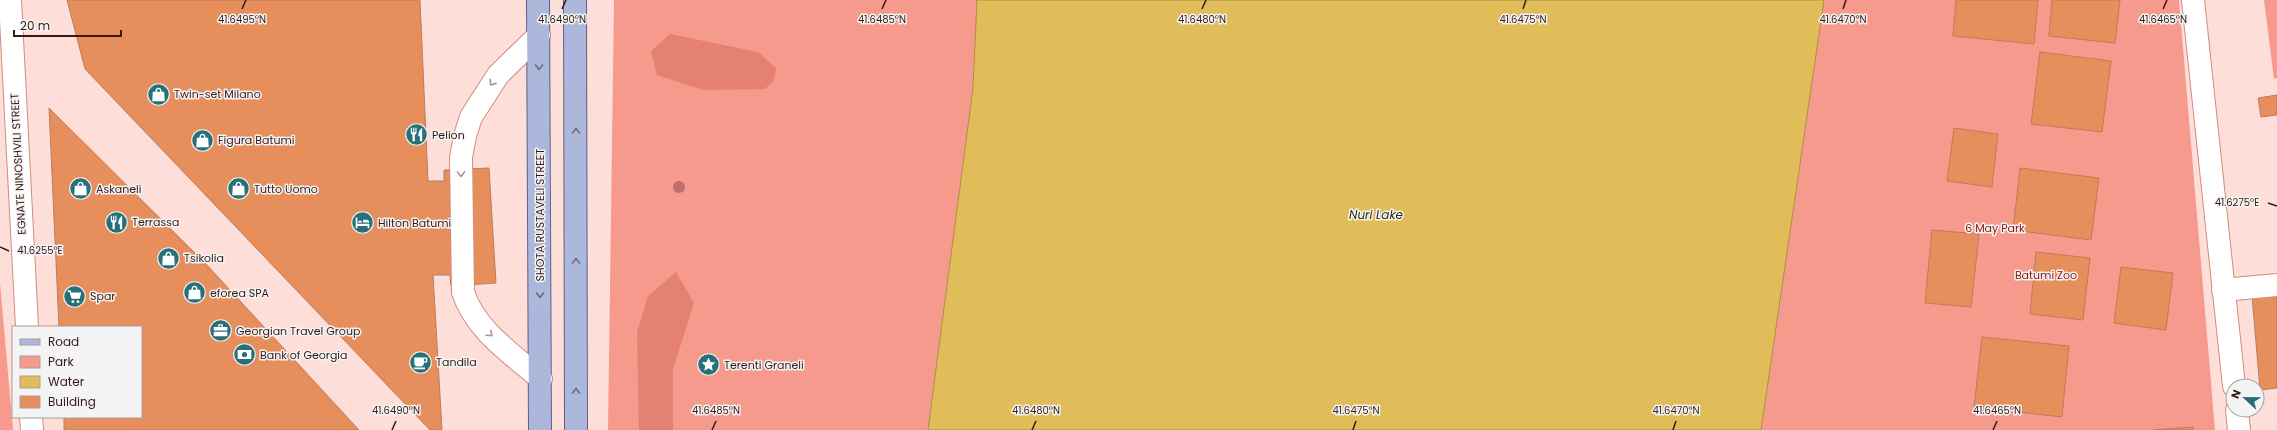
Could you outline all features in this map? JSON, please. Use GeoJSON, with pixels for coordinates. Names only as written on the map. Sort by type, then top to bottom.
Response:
{"type":"FeatureCollection","features":[{"type":"Feature","properties":{"kind":"main road","name":"SHOTA RUSTAVELI STREET"},"geometry":{"type":"LineString","coordinates":[[538,0],[541,379],[540,430]]}},
{"type":"Feature","properties":{"kind":"main road"},"geometry":{"type":"LineString","coordinates":[[575,0],[576,430]]}},
{"type":"Feature","properties":{"kind":"lane","name":"EGNATE NINOSHVILI STREET"},"geometry":{"type":"LineString","coordinates":[[10,0],[27,326]]}},
{"type":"Feature","properties":{"kind":"lane"},"geometry":{"type":"LineString","coordinates":[[2193,0],[2233,378]]}},
{"type":"Feature","properties":{"kind":"lane"},"geometry":{"type":"LineString","coordinates":[[539,35],[498,75],[483,96],[471,117],[461,157],[463,292],[467,304],[472,314],[484,328],[541,379]]}},
{"type":"Feature","properties":{"kind":"lane"},"geometry":{"type":"LineString","coordinates":[[2223,290],[2277,285]]}},
{"type":"Feature","properties":{"kind":"lane"},"geometry":{"type":"LineString","coordinates":[[31,418],[32,430]]}},
{"type":"Feature","properties":{"kind":"lane"},"geometry":{"type":"LineString","coordinates":[[2238,418],[2239,430]]}},
{"type":"Feature","properties":{"kind":"green space"},"geometry":{"type":"Polygon","coordinates":[[[614,0],[977,0],[973,88],[928,430],[608,430],[614,0]]]}},
{"type":"Feature","properties":{"kind":"green space","name":"6 May Park"},"geometry":{"type":"Polygon","coordinates":[[[1824,0],[2179,0],[2215,430],[1761,430],[1824,0]]]}},
{"type":"Feature","properties":{"kind":"green space"},"geometry":{"type":"Polygon","coordinates":[[[2264,0],[2277,0],[2277,78],[2274,79],[2264,0]]]}},
{"type":"Feature","properties":{"kind":"green space"},"geometry":{"type":"Polygon","coordinates":[[[0,283],[13,430],[0,430],[0,283]]]}},
{"type":"Feature","properties":{"kind":"shaded area"},"geometry":{"type":"Polygon","coordinates":[[[670,34],[758,52],[776,68],[774,81],[765,89],[703,90],[657,75],[651,51],[670,34]]]}},
{"type":"Feature","properties":{"kind":"shaded area"},"geometry":{"type":"Polygon","coordinates":[[[676,272],[694,303],[673,369],[673,430],[639,430],[637,332],[648,296],[676,272]]]}},
{"type":"Feature","properties":{"kind":"water","name":"Nuri Lake"},"geometry":{"type":"Polygon","coordinates":[[[977,0],[1824,0],[1761,430],[928,430],[973,88],[977,0]]]}},
{"type":"Feature","properties":{"kind":"building","name":"Hilton Batumi"},"geometry":{"type":"Polygon","coordinates":[[[67,0],[420,0],[428,181],[444,181],[444,170],[489,168],[496,283],[451,286],[450,275],[433,275],[442,430],[430,430],[85,69],[67,0]]]}},
{"type":"Feature","properties":{"kind":"building"},"geometry":{"type":"Polygon","coordinates":[[[1956,0],[2038,0],[2034,44],[1953,36],[1956,0]]]}},
{"type":"Feature","properties":{"kind":"building"},"geometry":{"type":"Polygon","coordinates":[[[2052,0],[2120,0],[2115,43],[2049,36],[2052,0]]]}},
{"type":"Feature","properties":{"kind":"building"},"geometry":{"type":"Polygon","coordinates":[[[2040,52],[2111,61],[2102,132],[2031,124],[2040,52]]]}},
{"type":"Feature","properties":{"kind":"building"},"geometry":{"type":"Polygon","coordinates":[[[2277,95],[2277,115],[2261,117],[2258,98],[2277,95]]]}},
{"type":"Feature","properties":{"kind":"building"},"geometry":{"type":"Polygon","coordinates":[[[49,108],[206,264],[359,430],[64,430],[64,418],[142,418],[142,326],[59,326],[49,108]]]}},
{"type":"Feature","properties":{"kind":"building"},"geometry":{"type":"Polygon","coordinates":[[[1954,128],[1998,134],[1992,187],[1947,181],[1954,128]]]}},
{"type":"Feature","properties":{"kind":"building"},"geometry":{"type":"Polygon","coordinates":[[[2020,168],[2099,178],[2091,240],[2013,230],[2020,168]]]}},
{"type":"Feature","properties":{"kind":"building"},"geometry":{"type":"Polygon","coordinates":[[[1932,230],[1979,234],[1971,307],[1925,303],[1932,230]]]}},
{"type":"Feature","properties":{"kind":"building"},"geometry":{"type":"Polygon","coordinates":[[[2036,252],[2090,258],[2083,320],[2030,314],[2036,252]]]}},
{"type":"Feature","properties":{"kind":"building"},"geometry":{"type":"Polygon","coordinates":[[[2121,267],[2173,273],[2166,330],[2114,323],[2121,267]]]}},
{"type":"Feature","properties":{"kind":"building"},"geometry":{"type":"Polygon","coordinates":[[[2277,293],[2277,388],[2265,389],[2265,378],[2259,378],[2252,295],[2277,293]]]}},
{"type":"Feature","properties":{"kind":"building"},"geometry":{"type":"Polygon","coordinates":[[[1982,337],[2069,346],[2062,417],[1974,407],[1982,337]]]}},
{"type":"Feature","properties":{"kind":"building"},"geometry":{"type":"Polygon","coordinates":[[[2193,427],[2193,430],[2153,430],[2193,427]]]}},
{"type":"Feature","properties":{"kind":"place","name":"Twin-set Milano"},"geometry":{"type":"Point","coordinates":[158,94]}},
{"type":"Feature","properties":{"kind":"place","name":"Pelion"},"geometry":{"type":"Point","coordinates":[417,135]}},
{"type":"Feature","properties":{"kind":"place","name":"Figura Batumi"},"geometry":{"type":"Point","coordinates":[203,140]}},
{"type":"Feature","properties":{"kind":"place","name":"Askaneli"},"geometry":{"type":"Point","coordinates":[80,189]}},
{"type":"Feature","properties":{"kind":"place","name":"Tutto Uomo"},"geometry":{"type":"Point","coordinates":[239,189]}},
{"type":"Feature","properties":{"kind":"place","name":"Terrassa"},"geometry":{"type":"Point","coordinates":[117,222]}},
{"type":"Feature","properties":{"kind":"place","name":"Hilton Batumi"},"geometry":{"type":"Point","coordinates":[362,223]}},
{"type":"Feature","properties":{"kind":"place","name":"Tsikolia"},"geometry":{"type":"Point","coordinates":[169,258]}},
{"type":"Feature","properties":{"kind":"place","name":"eforea SPA"},"geometry":{"type":"Point","coordinates":[195,293]}},
{"type":"Feature","properties":{"kind":"place","name":"Spar"},"geometry":{"type":"Point","coordinates":[74,296]}},
{"type":"Feature","properties":{"kind":"place","name":"Georgian Travel Group"},"geometry":{"type":"Point","coordinates":[221,331]}},
{"type":"Feature","properties":{"kind":"place","name":"Bank of Georgia"},"geometry":{"type":"Point","coordinates":[245,355]}},
{"type":"Feature","properties":{"kind":"place","name":"Tandila"},"geometry":{"type":"Point","coordinates":[421,362]}},
{"type":"Feature","properties":{"kind":"place","name":"Terenti Graneli"},"geometry":{"type":"Point","coordinates":[708,365]}},
{"type":"Feature","properties":{"kind":"park label","name":"Batumi Zoo"},"geometry":{"type":"Point","coordinates":[2046,275]}}]}
